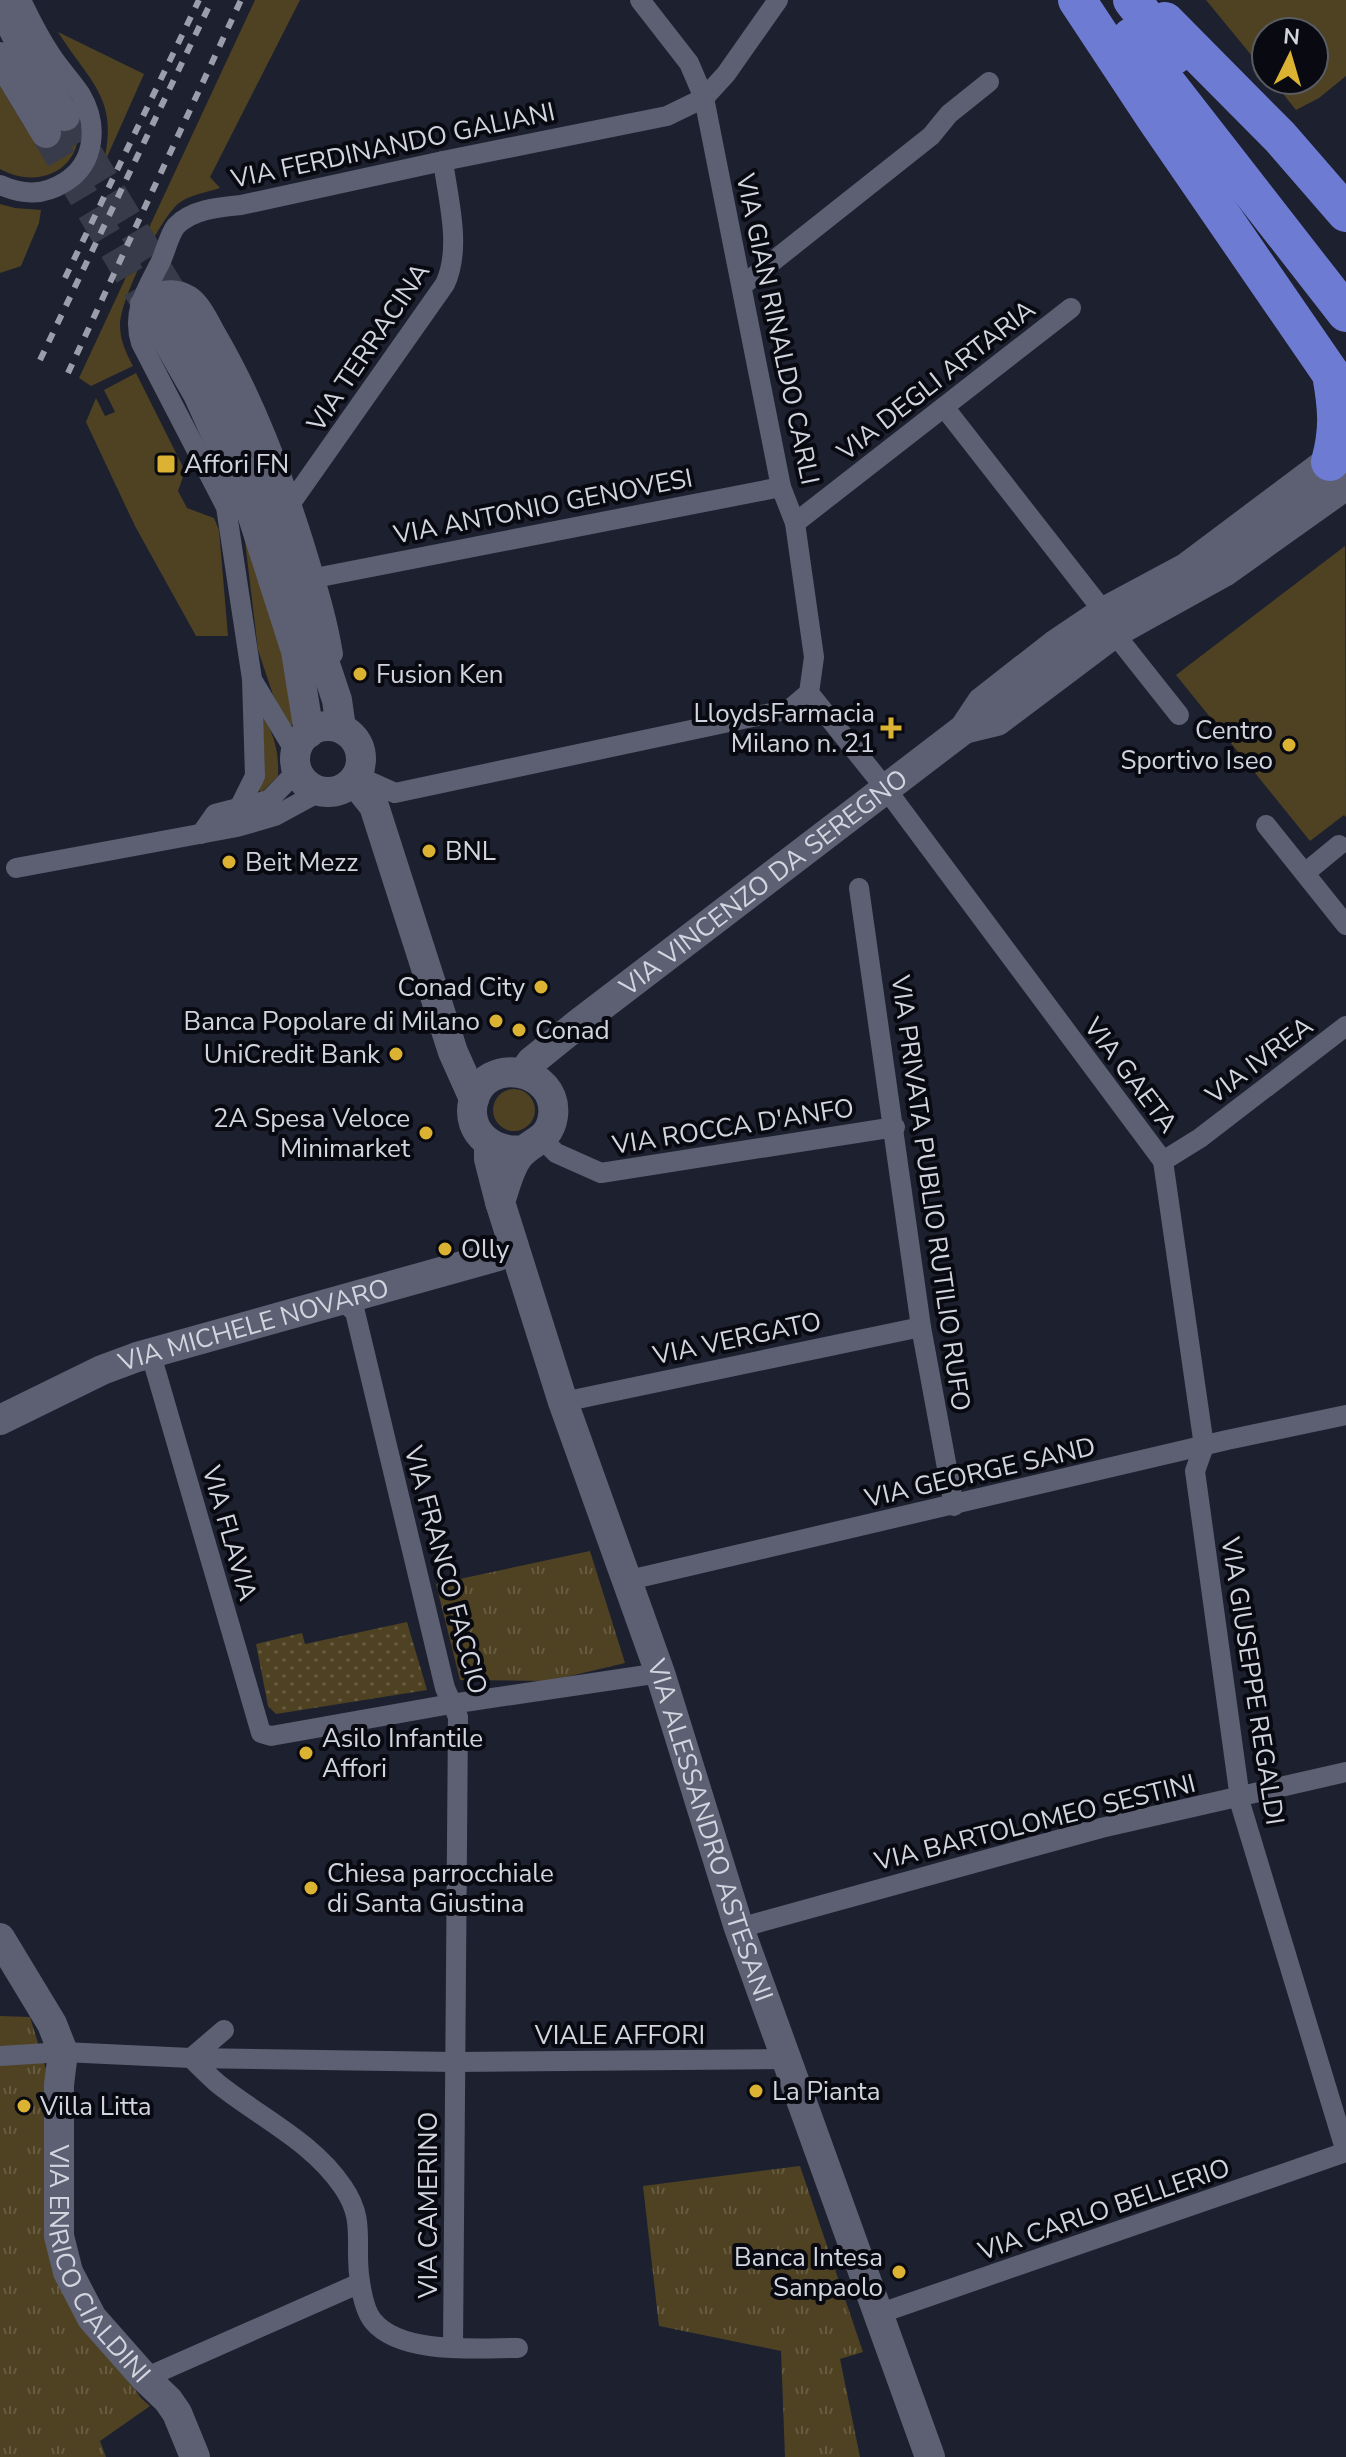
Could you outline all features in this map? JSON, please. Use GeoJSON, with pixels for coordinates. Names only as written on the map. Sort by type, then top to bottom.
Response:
{"type":"FeatureCollection","features":[{"type":"Feature","properties":{"kind":"highway"},"geometry":{"type":"LineString","coordinates":[[1077,0],[1155,118],[1339,382],[1337,437],[1343,473]]}},
{"type":"Feature","properties":{"kind":"highway"},"geometry":{"type":"LineString","coordinates":[[1102,0],[1346,275]]}},
{"type":"Feature","properties":{"kind":"highway"},"geometry":{"type":"LineString","coordinates":[[1132,0],[1346,313]]}},
{"type":"Feature","properties":{"kind":"highway"},"geometry":{"type":"LineString","coordinates":[[1143,0],[1280,137],[1346,213]]}},
{"type":"Feature","properties":{"kind":"main road"},"geometry":{"type":"LineString","coordinates":[[0,1],[56,125],[0,57]]}},
{"type":"Feature","properties":{"kind":"main road"},"geometry":{"type":"LineString","coordinates":[[155,304],[252,514],[296,651],[301,752]]}},
{"type":"Feature","properties":{"kind":"main road","name":"VIA ALESSANDRO ASTESANI"},"geometry":{"type":"LineString","coordinates":[[155,304],[221,385],[266,489],[339,714],[360,751],[361,763],[344,784]]}},
{"type":"Feature","properties":{"kind":"main road","name":"VIA VINCENZO DA SEREGNO"},"geometry":{"type":"LineString","coordinates":[[533,1078],[531,1062],[964,729],[982,702],[1055,645],[1109,622],[1186,568],[1343,473]]}},
{"type":"Feature","properties":{"kind":"main road"},"geometry":{"type":"LineString","coordinates":[[301,752],[339,714]]}},
{"type":"Feature","properties":{"kind":"main road","name":"VIA ALESSANDRO ASTESANI"},"geometry":{"type":"LineString","coordinates":[[301,752],[307,784],[344,784],[374,806],[450,1043],[474,1099],[474,1124],[489,1144],[489,1159],[500,1202],[563,1402],[660,1673],[739,1928],[930,2457]]}},
{"type":"Feature","properties":{"kind":"main road"},"geometry":{"type":"LineString","coordinates":[[450,1043],[494,1075]]}},
{"type":"Feature","properties":{"kind":"main road"},"geometry":{"type":"LineString","coordinates":[[474,1099],[478,1089],[494,1075],[508,1071],[533,1078],[553,1105],[549,1128],[517,1157],[500,1202]]}},
{"type":"Feature","properties":{"kind":"main road"},"geometry":{"type":"LineString","coordinates":[[489,1144],[501,1150],[534,1144]]}},
{"type":"Feature","properties":{"kind":"main road","name":"VIA MICHELE NOVARO"},"geometry":{"type":"LineString","coordinates":[[0,1420],[102,1370],[162,1349],[498,1256],[513,1245]]}},
{"type":"Feature","properties":{"kind":"main road"},"geometry":{"type":"LineString","coordinates":[[0,1938],[52,2024],[63,2052]]}},
{"type":"Feature","properties":{"kind":"main road","name":"VIA ENRICO CIALDINI"},"geometry":{"type":"LineString","coordinates":[[63,2052],[59,2085],[60,2247],[68,2272],[92,2318],[177,2413],[195,2457]]}},
{"type":"Feature","properties":{"kind":"street"},"geometry":{"type":"LineString","coordinates":[[0,185],[28,193],[43,193],[56,188],[70,180],[81,168],[90,153],[92,140],[88,110],[80,94],[51,55],[21,0]]}},
{"type":"Feature","properties":{"kind":"street","name":"VIA GIAN RINALDO CARLI"},"geometry":{"type":"LineString","coordinates":[[640,0],[689,63],[704,98],[781,487],[795,523],[814,657],[809,693]]}},
{"type":"Feature","properties":{"kind":"street"},"geometry":{"type":"LineString","coordinates":[[704,98],[726,74],[778,0]]}},
{"type":"Feature","properties":{"kind":"street"},"geometry":{"type":"LineString","coordinates":[[743,285],[931,136],[949,114],[989,82]]}},
{"type":"Feature","properties":{"kind":"street","name":"VIA FERDINANDO GALIANI"},"geometry":{"type":"LineString","coordinates":[[155,304],[176,227],[192,215],[213,208],[241,205],[667,116],[704,98]]}},
{"type":"Feature","properties":{"kind":"street","name":"VIA TERRACINA"},"geometry":{"type":"LineString","coordinates":[[291,503],[445,284],[452,269],[454,252],[443,161]]}},
{"type":"Feature","properties":{"kind":"street","name":"VIA ALESSANDRO ASTESANI"},"geometry":{"type":"LineString","coordinates":[[239,808],[255,776],[252,679],[226,507],[141,343],[137,329],[155,304],[151,293],[179,291],[192,297],[202,309],[249,397],[291,503],[329,624],[339,714]]}},
{"type":"Feature","properties":{"kind":"street","name":"VIA DEGLI ARTARIA"},"geometry":{"type":"LineString","coordinates":[[795,523],[1071,308]]}},
{"type":"Feature","properties":{"kind":"street"},"geometry":{"type":"LineString","coordinates":[[944,407],[1179,715]]}},
{"type":"Feature","properties":{"kind":"street","name":"VIA ANTONIO GENOVESI"},"geometry":{"type":"LineString","coordinates":[[315,578],[781,487]]}},
{"type":"Feature","properties":{"kind":"street","name":"VIA ALESSANDRO ASTESANI"},"geometry":{"type":"LineString","coordinates":[[252,679],[301,752]]}},
{"type":"Feature","properties":{"kind":"street"},"geometry":{"type":"LineString","coordinates":[[16,868],[201,834],[275,816],[344,784],[395,793],[790,709],[809,693],[886,789]]}},
{"type":"Feature","properties":{"kind":"street"},"geometry":{"type":"LineString","coordinates":[[201,834],[215,814],[269,800],[301,752]]}},
{"type":"Feature","properties":{"kind":"street","name":"VIA GAETA"},"geometry":{"type":"LineString","coordinates":[[886,789],[1163,1161],[1204,1446]]}},
{"type":"Feature","properties":{"kind":"street"},"geometry":{"type":"LineString","coordinates":[[1266,825],[1346,925]]}},
{"type":"Feature","properties":{"kind":"street"},"geometry":{"type":"LineString","coordinates":[[1305,873],[1339,845]]}},
{"type":"Feature","properties":{"kind":"street","name":"VIA PRIVATA PUBLIO RUTILIO RUFO"},"geometry":{"type":"LineString","coordinates":[[859,888],[921,1327],[954,1506]]}},
{"type":"Feature","properties":{"kind":"street","name":"VIA IVREA"},"geometry":{"type":"LineString","coordinates":[[1163,1161],[1200,1138],[1346,1026]]}},
{"type":"Feature","properties":{"kind":"street","name":"VIA ROCCA D'ANFO"},"geometry":{"type":"LineString","coordinates":[[534,1144],[601,1173],[895,1127]]}},
{"type":"Feature","properties":{"kind":"street","name":"VIA FRANCO FACCIO"},"geometry":{"type":"LineString","coordinates":[[332,1302],[347,1305],[355,1312],[434,1645],[451,1704],[458,1717],[449,2055]]}},
{"type":"Feature","properties":{"kind":"street","name":"VIA VERGATO"},"geometry":{"type":"LineString","coordinates":[[563,1402],[921,1327]]}},
{"type":"Feature","properties":{"kind":"street","name":"VIA FLAVIA"},"geometry":{"type":"LineString","coordinates":[[162,1349],[154,1365],[261,1733],[271,1736],[451,1704]]}},
{"type":"Feature","properties":{"kind":"street","name":"VIA GEORGE SAND"},"geometry":{"type":"LineString","coordinates":[[625,1581],[1346,1415]]}},
{"type":"Feature","properties":{"kind":"street","name":"VIA GIUSEPPE REGALDI"},"geometry":{"type":"LineString","coordinates":[[1204,1446],[1195,1471],[1239,1796],[1346,2152]]}},
{"type":"Feature","properties":{"kind":"street"},"geometry":{"type":"LineString","coordinates":[[451,1704],[660,1673]]}},
{"type":"Feature","properties":{"kind":"street","name":"VIA BARTOLOMEO SESTINI"},"geometry":{"type":"LineString","coordinates":[[739,1928],[1101,1828],[1346,1772]]}},
{"type":"Feature","properties":{"kind":"street"},"geometry":{"type":"LineString","coordinates":[[191,2058],[224,2030]]}},
{"type":"Feature","properties":{"kind":"street"},"geometry":{"type":"LineString","coordinates":[[0,2056],[63,2052],[191,2058],[215,2082],[309,2149],[345,2190],[356,2211],[360,2230],[360,2283],[369,2316],[374,2323],[395,2339],[453,2348],[518,2348]]}},
{"type":"Feature","properties":{"kind":"street","name":"VIALE AFFORI"},"geometry":{"type":"LineString","coordinates":[[191,2058],[305,2054],[786,2059]]}},
{"type":"Feature","properties":{"kind":"street","name":"VIA CAMERINO"},"geometry":{"type":"LineString","coordinates":[[449,2055],[453,2348]]}},
{"type":"Feature","properties":{"kind":"street","name":"VIA CARLO BELLERIO"},"geometry":{"type":"LineString","coordinates":[[878,2314],[1346,2152]]}},
{"type":"Feature","properties":{"kind":"street"},"geometry":{"type":"LineString","coordinates":[[145,2378],[360,2283]]}},
{"type":"Feature","properties":{"kind":"green space"},"geometry":{"type":"Polygon","coordinates":[[[255,0],[300,0],[210,177],[220,188],[179,203],[142,260],[120,325],[124,346],[133,366],[91,386],[79,378],[255,0]]]}},
{"type":"Feature","properties":{"kind":"green space"},"geometry":{"type":"Polygon","coordinates":[[[1206,0],[1346,0],[1346,76],[1330,89],[1330,16],[1250,16],[1250,54],[1206,0]]]}},
{"type":"Feature","properties":{"kind":"green space"},"geometry":{"type":"Polygon","coordinates":[[[58,32],[144,74],[103,166],[108,124],[105,108],[91,80],[58,32]]]}},
{"type":"Feature","properties":{"kind":"green space"},"geometry":{"type":"Polygon","coordinates":[[[0,86],[26,129],[77,116],[79,134],[76,149],[69,161],[58,170],[46,176],[31,177],[0,169],[0,86]]]}},
{"type":"Feature","properties":{"kind":"green space"},"geometry":{"type":"Polygon","coordinates":[[[1285,96],[1321,96],[1319,98],[1296,110],[1285,96]]]}},
{"type":"Feature","properties":{"kind":"green space"},"geometry":{"type":"Polygon","coordinates":[[[0,204],[41,210],[39,223],[21,266],[0,273],[0,204]]]}},
{"type":"Feature","properties":{"kind":"green space"},"geometry":{"type":"Polygon","coordinates":[[[136,373],[185,471],[178,491],[187,508],[214,518],[219,530],[228,636],[196,636],[135,526],[86,422],[96,398],[105,416],[115,412],[104,390],[136,373]]]}},
{"type":"Feature","properties":{"kind":"green space"},"geometry":{"type":"Polygon","coordinates":[[[244,533],[288,658],[293,724],[289,727],[273,695],[258,650],[244,533]]]}},
{"type":"Feature","properties":{"kind":"green space","name":"Centro Sportivo Iseo"},"geometry":{"type":"Polygon","coordinates":[[[1345,546],[1346,817],[1344,815],[1310,841],[1176,675],[1345,546]]]}},
{"type":"Feature","properties":{"kind":"green space"},"geometry":{"type":"Polygon","coordinates":[[[261,712],[275,742],[278,776],[261,793],[264,752],[261,712]]]}},
{"type":"Feature","properties":{"kind":"green space"},"geometry":{"type":"Polygon","coordinates":[[[514,1089],[529,1095],[535,1110],[529,1125],[514,1131],[499,1125],[493,1110],[499,1095],[514,1089]]]}},
{"type":"Feature","properties":{"kind":"green space"},"geometry":{"type":"Polygon","coordinates":[[[590,1551],[625,1663],[549,1681],[460,1680],[436,1584],[590,1551]]]}},
{"type":"Feature","properties":{"kind":"green space"},"geometry":{"type":"Polygon","coordinates":[[[407,1622],[427,1690],[276,1714],[268,1706],[256,1644],[302,1633],[305,1644],[407,1622]]]}},
{"type":"Feature","properties":{"kind":"green space"},"geometry":{"type":"Polygon","coordinates":[[[0,2016],[30,2017],[48,2076],[61,2285],[141,2398],[150,2406],[100,2441],[106,2457],[0,2457],[0,2016]]]}},
{"type":"Feature","properties":{"kind":"green space"},"geometry":{"type":"Polygon","coordinates":[[[800,2166],[863,2352],[840,2359],[860,2457],[785,2457],[781,2351],[659,2326],[643,2186],[800,2166]]]}},
{"type":"Feature","properties":{"kind":"tunnel"},"geometry":{"type":"LineString","coordinates":[[65,116],[176,300]]}},
{"type":"Feature","properties":{"kind":"tunnel"},"geometry":{"type":"LineString","coordinates":[[46,133],[150,310]]}},
{"type":"Feature","properties":{"kind":"railway"},"geometry":{"type":"LineString","coordinates":[[65,278],[199,0]]}},
{"type":"Feature","properties":{"kind":"railway"},"geometry":{"type":"LineString","coordinates":[[40,360],[212,0]]}},
{"type":"Feature","properties":{"kind":"railway"},"geometry":{"type":"LineString","coordinates":[[68,373],[241,0]]}},
{"type":"Feature","properties":{"kind":"place","name":"Affori FN"},"geometry":{"type":"Point","coordinates":[166,464]}},
{"type":"Feature","properties":{"kind":"place","name":"Fusion Ken"},"geometry":{"type":"Point","coordinates":[360,674]}},
{"type":"Feature","properties":{"kind":"place","name":"LloydsFarmacia Milano n. 21"},"geometry":{"type":"Point","coordinates":[891,728]}},
{"type":"Feature","properties":{"kind":"place","name":"Centro Sportivo Iseo"},"geometry":{"type":"Point","coordinates":[1289,745]}},
{"type":"Feature","properties":{"kind":"place","name":"BNL"},"geometry":{"type":"Point","coordinates":[429,851]}},
{"type":"Feature","properties":{"kind":"place","name":"Beit Mezz"},"geometry":{"type":"Point","coordinates":[229,862]}},
{"type":"Feature","properties":{"kind":"place","name":"Conad City"},"geometry":{"type":"Point","coordinates":[541,987]}},
{"type":"Feature","properties":{"kind":"place","name":"Banca Popolare di Milano"},"geometry":{"type":"Point","coordinates":[496,1021]}},
{"type":"Feature","properties":{"kind":"place","name":"Conad"},"geometry":{"type":"Point","coordinates":[519,1030]}},
{"type":"Feature","properties":{"kind":"place","name":"UniCredit Bank"},"geometry":{"type":"Point","coordinates":[396,1054]}},
{"type":"Feature","properties":{"kind":"place","name":"2A Spesa Veloce Minimarket"},"geometry":{"type":"Point","coordinates":[426,1133]}},
{"type":"Feature","properties":{"kind":"place","name":"Olly"},"geometry":{"type":"Point","coordinates":[445,1249]}},
{"type":"Feature","properties":{"kind":"place","name":"Asilo Infantile Affori"},"geometry":{"type":"Point","coordinates":[306,1753]}},
{"type":"Feature","properties":{"kind":"place","name":"Chiesa parrocchiale di Santa Giustina"},"geometry":{"type":"Point","coordinates":[311,1888]}},
{"type":"Feature","properties":{"kind":"place","name":"La Pianta"},"geometry":{"type":"Point","coordinates":[756,2091]}},
{"type":"Feature","properties":{"kind":"place","name":"Villa Litta"},"geometry":{"type":"Point","coordinates":[24,2106]}},
{"type":"Feature","properties":{"kind":"place","name":"Banca Intesa Sanpaolo"},"geometry":{"type":"Point","coordinates":[899,2272]}}]}
